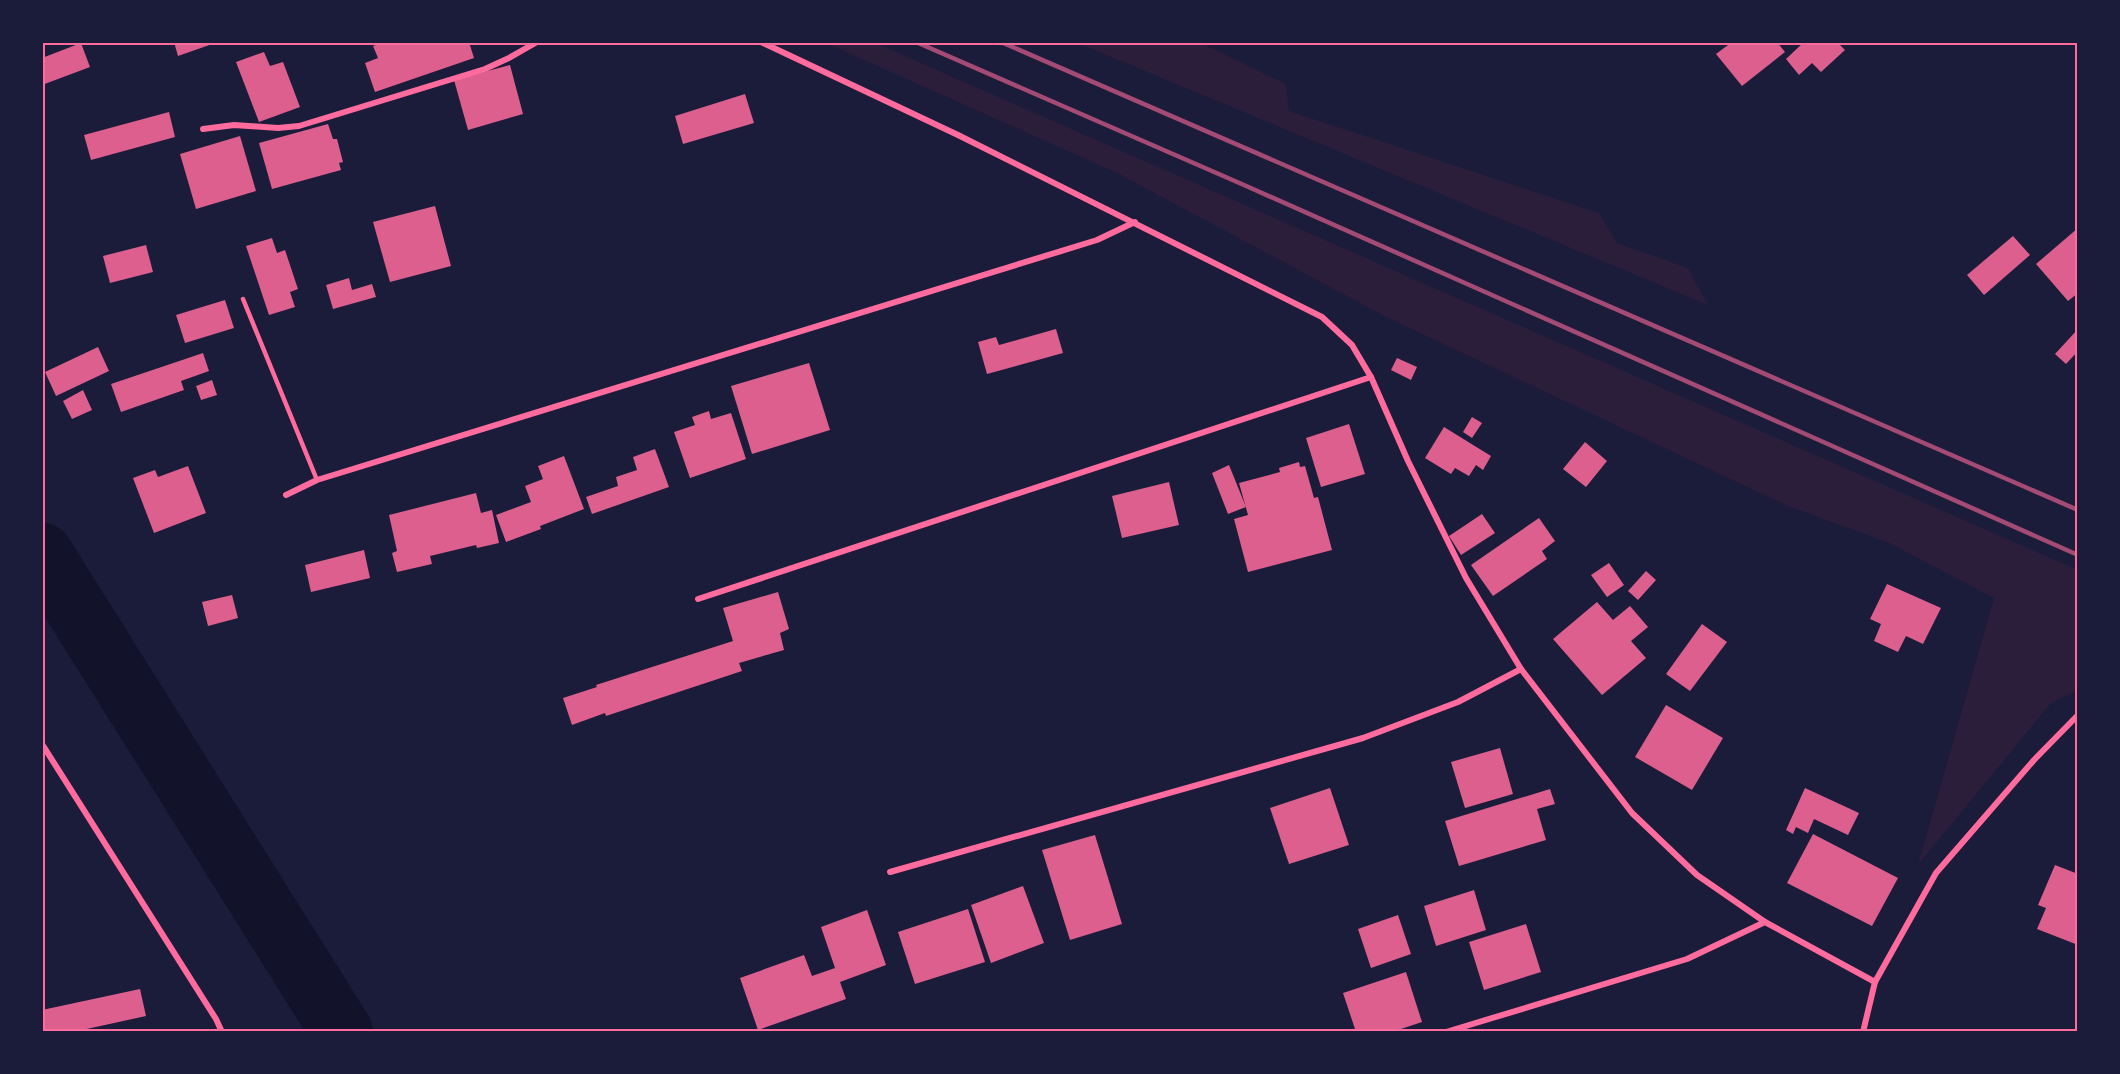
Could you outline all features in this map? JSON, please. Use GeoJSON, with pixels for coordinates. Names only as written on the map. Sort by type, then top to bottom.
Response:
{"type":"FeatureCollection","features":[{"type":"Feature","properties":{"kind":"street"},"geometry":{"type":"LineString","coordinates":[[203,129],[234,125],[289,127],[321,120],[485,69],[537,42]]}},
{"type":"Feature","properties":{"kind":"street"},"geometry":{"type":"LineString","coordinates":[[761,42],[958,135],[1322,316],[1352,345],[1371,377],[1408,461],[1466,578],[1521,669],[1632,813],[1697,875],[1765,922],[1875,982]]}},
{"type":"Feature","properties":{"kind":"street"},"geometry":{"type":"LineString","coordinates":[[286,495],[317,480],[1086,243],[1135,222]]}},
{"type":"Feature","properties":{"kind":"street"},"geometry":{"type":"LineString","coordinates":[[698,599],[1371,377]]}},
{"type":"Feature","properties":{"kind":"street"},"geometry":{"type":"LineString","coordinates":[[890,872],[1363,738],[1458,702],[1521,669]]}},
{"type":"Feature","properties":{"kind":"street"},"geometry":{"type":"LineString","coordinates":[[1863,1032],[1875,982],[1936,873],[2034,760],[2078,715]]}},
{"type":"Feature","properties":{"kind":"street"},"geometry":{"type":"LineString","coordinates":[[42,744],[216,1018],[222,1032]]}},
{"type":"Feature","properties":{"kind":"street"},"geometry":{"type":"LineString","coordinates":[[1446,1032],[1687,959],[1765,922]]}},
{"type":"Feature","properties":{"kind":"lane"},"geometry":{"type":"LineString","coordinates":[[243,299],[317,480]]}},
{"type":"Feature","properties":{"kind":"shaded area"},"geometry":{"type":"Polygon","coordinates":[[[824,42],[873,42],[2078,570],[2078,690],[2051,703],[1918,865],[1994,598],[1889,543],[1788,506],[1388,318],[1119,174],[824,42]]]}},
{"type":"Feature","properties":{"kind":"shaded area"},"geometry":{"type":"Polygon","coordinates":[[[1075,42],[1199,42],[1286,84],[1289,111],[1599,213],[1617,243],[1688,268],[1708,305],[1075,42]]]}},
{"type":"Feature","properties":{"kind":"building"},"geometry":{"type":"Polygon","coordinates":[[[174,42],[218,42],[178,56],[174,42]]]}},
{"type":"Feature","properties":{"kind":"building"},"geometry":{"type":"Polygon","coordinates":[[[384,42],[469,42],[474,58],[375,92],[365,63],[378,58],[373,46],[384,42]]]}},
{"type":"Feature","properties":{"kind":"building"},"geometry":{"type":"Polygon","coordinates":[[[1732,42],[1777,42],[1785,52],[1742,86],[1716,54],[1732,42]]]}},
{"type":"Feature","properties":{"kind":"building"},"geometry":{"type":"Polygon","coordinates":[[[1804,42],[1837,42],[1845,50],[1821,72],[1812,63],[1799,75],[1786,59],[1804,42]]]}},
{"type":"Feature","properties":{"kind":"building"},"geometry":{"type":"Polygon","coordinates":[[[81,43],[90,67],[42,85],[42,58],[81,43]]]}},
{"type":"Feature","properties":{"kind":"building"},"geometry":{"type":"Polygon","coordinates":[[[264,52],[270,66],[283,62],[300,107],[259,122],[236,62],[264,52]]]}},
{"type":"Feature","properties":{"kind":"building"},"geometry":{"type":"Polygon","coordinates":[[[510,65],[523,114],[468,130],[454,80],[510,65]]]}},
{"type":"Feature","properties":{"kind":"building"},"geometry":{"type":"Polygon","coordinates":[[[745,94],[754,123],[683,144],[675,116],[745,94]]]}},
{"type":"Feature","properties":{"kind":"building"},"geometry":{"type":"Polygon","coordinates":[[[169,112],[175,137],[91,160],[84,135],[169,112]]]}},
{"type":"Feature","properties":{"kind":"building"},"geometry":{"type":"Polygon","coordinates":[[[328,124],[333,139],[337,139],[343,162],[339,163],[341,170],[272,189],[259,143],[328,124]]]}},
{"type":"Feature","properties":{"kind":"building"},"geometry":{"type":"Polygon","coordinates":[[[240,136],[256,191],[196,209],[180,154],[240,136]]]}},
{"type":"Feature","properties":{"kind":"building"},"geometry":{"type":"Polygon","coordinates":[[[435,206],[451,266],[390,282],[373,222],[435,206]]]}},
{"type":"Feature","properties":{"kind":"building"},"geometry":{"type":"Polygon","coordinates":[[[2078,228],[2078,293],[2068,301],[2036,264],[2078,228]]]}},
{"type":"Feature","properties":{"kind":"building"},"geometry":{"type":"Polygon","coordinates":[[[2013,236],[2030,255],[1984,295],[1967,275],[2013,236]]]}},
{"type":"Feature","properties":{"kind":"building"},"geometry":{"type":"Polygon","coordinates":[[[272,238],[277,253],[285,250],[298,289],[290,292],[295,307],[269,315],[246,246],[272,238]]]}},
{"type":"Feature","properties":{"kind":"building"},"geometry":{"type":"Polygon","coordinates":[[[146,245],[153,272],[110,283],[103,256],[146,245]]]}},
{"type":"Feature","properties":{"kind":"building"},"geometry":{"type":"Polygon","coordinates":[[[349,278],[352,290],[372,284],[376,297],[333,309],[326,285],[349,278]]]}},
{"type":"Feature","properties":{"kind":"building"},"geometry":{"type":"Polygon","coordinates":[[[225,300],[234,328],[185,343],[176,315],[225,300]]]}},
{"type":"Feature","properties":{"kind":"building"},"geometry":{"type":"Polygon","coordinates":[[[1056,329],[1063,353],[987,374],[978,342],[996,337],[999,345],[1056,329]]]}},
{"type":"Feature","properties":{"kind":"building"},"geometry":{"type":"Polygon","coordinates":[[[2078,329],[2078,351],[2066,364],[2055,354],[2078,329]]]}},
{"type":"Feature","properties":{"kind":"building"},"geometry":{"type":"Polygon","coordinates":[[[98,347],[109,371],[56,396],[45,372],[98,347]]]}},
{"type":"Feature","properties":{"kind":"building"},"geometry":{"type":"Polygon","coordinates":[[[203,353],[209,371],[181,381],[184,390],[121,412],[111,384],[203,353]]]}},
{"type":"Feature","properties":{"kind":"building"},"geometry":{"type":"Polygon","coordinates":[[[1397,358],[1417,367],[1411,380],[1391,370],[1397,358]]]}},
{"type":"Feature","properties":{"kind":"building"},"geometry":{"type":"Polygon","coordinates":[[[809,363],[830,430],[752,454],[731,386],[809,363]]]}},
{"type":"Feature","properties":{"kind":"building"},"geometry":{"type":"Polygon","coordinates":[[[212,380],[217,395],[201,400],[196,386],[212,380]]]}},
{"type":"Feature","properties":{"kind":"building"},"geometry":{"type":"Polygon","coordinates":[[[83,390],[92,410],[72,419],[63,401],[83,390]]]}},
{"type":"Feature","properties":{"kind":"building"},"geometry":{"type":"Polygon","coordinates":[[[709,411],[711,419],[731,413],[746,459],[690,478],[674,432],[695,425],[692,417],[709,411]]]}},
{"type":"Feature","properties":{"kind":"building"},"geometry":{"type":"Polygon","coordinates":[[[1472,417],[1482,423],[1472,438],[1463,432],[1472,417]]]}},
{"type":"Feature","properties":{"kind":"building"},"geometry":{"type":"Polygon","coordinates":[[[1349,424],[1365,474],[1321,487],[1306,438],[1349,424]]]}},
{"type":"Feature","properties":{"kind":"building"},"geometry":{"type":"Polygon","coordinates":[[[1444,427],[1491,456],[1483,470],[1476,465],[1469,476],[1455,468],[1451,474],[1425,458],[1444,427]]]}},
{"type":"Feature","properties":{"kind":"building"},"geometry":{"type":"Polygon","coordinates":[[[1585,442],[1607,461],[1586,487],[1563,469],[1585,442]]]}},
{"type":"Feature","properties":{"kind":"building"},"geometry":{"type":"Polygon","coordinates":[[[655,449],[669,487],[592,514],[586,497],[618,486],[616,477],[637,470],[633,457],[655,449]]]}},
{"type":"Feature","properties":{"kind":"building"},"geometry":{"type":"Polygon","coordinates":[[[564,456],[584,509],[506,542],[496,515],[531,502],[525,486],[543,479],[538,466],[564,456]]]}},
{"type":"Feature","properties":{"kind":"building"},"geometry":{"type":"Polygon","coordinates":[[[1299,462],[1300,467],[1305,466],[1314,498],[1318,497],[1332,550],[1248,572],[1234,519],[1248,515],[1239,483],[1280,472],[1279,468],[1299,462]]]}},
{"type":"Feature","properties":{"kind":"building"},"geometry":{"type":"Polygon","coordinates":[[[1229,465],[1246,507],[1228,514],[1212,473],[1229,465]]]}},
{"type":"Feature","properties":{"kind":"building"},"geometry":{"type":"Polygon","coordinates":[[[188,466],[206,513],[154,533],[133,478],[155,470],[158,477],[188,466]]]}},
{"type":"Feature","properties":{"kind":"building"},"geometry":{"type":"Polygon","coordinates":[[[1169,482],[1179,525],[1122,538],[1112,496],[1169,482]]]}},
{"type":"Feature","properties":{"kind":"building"},"geometry":{"type":"Polygon","coordinates":[[[476,493],[481,513],[492,510],[499,543],[477,548],[476,545],[430,556],[432,564],[397,572],[392,553],[397,551],[389,515],[476,493]]]}},
{"type":"Feature","properties":{"kind":"building"},"geometry":{"type":"Polygon","coordinates":[[[1482,514],[1495,533],[1461,555],[1449,536],[1482,514]]]}},
{"type":"Feature","properties":{"kind":"building"},"geometry":{"type":"Polygon","coordinates":[[[1539,518],[1555,541],[1542,551],[1547,559],[1493,596],[1471,565],[1539,518]]]}},
{"type":"Feature","properties":{"kind":"building"},"geometry":{"type":"Polygon","coordinates":[[[364,550],[370,578],[311,592],[305,565],[364,550]]]}},
{"type":"Feature","properties":{"kind":"building"},"geometry":{"type":"Polygon","coordinates":[[[1609,563],[1624,585],[1607,597],[1591,575],[1609,563]]]}},
{"type":"Feature","properties":{"kind":"building"},"geometry":{"type":"Polygon","coordinates":[[[1646,571],[1656,580],[1638,600],[1628,591],[1646,571]]]}},
{"type":"Feature","properties":{"kind":"building"},"geometry":{"type":"Polygon","coordinates":[[[1887,584],[1941,608],[1923,644],[1906,636],[1898,652],[1874,641],[1881,624],[1870,619],[1887,584]]]}},
{"type":"Feature","properties":{"kind":"building"},"geometry":{"type":"Polygon","coordinates":[[[778,592],[789,629],[780,633],[784,650],[739,663],[742,671],[572,725],[563,698],[597,687],[596,685],[733,641],[723,608],[778,592]]]}},
{"type":"Feature","properties":{"kind":"building"},"geometry":{"type":"Polygon","coordinates":[[[232,595],[238,618],[208,626],[202,602],[232,595]]]}},
{"type":"Feature","properties":{"kind":"building"},"geometry":{"type":"Polygon","coordinates":[[[1597,602],[1613,620],[1630,606],[1648,627],[1631,641],[1646,658],[1602,695],[1553,639],[1597,602]]]}},
{"type":"Feature","properties":{"kind":"building"},"geometry":{"type":"Polygon","coordinates":[[[1702,624],[1727,642],[1690,691],[1666,674],[1702,624]]]}},
{"type":"Feature","properties":{"kind":"building"},"geometry":{"type":"Polygon","coordinates":[[[1666,705],[1723,738],[1692,790],[1635,757],[1666,705]]]}},
{"type":"Feature","properties":{"kind":"building"},"geometry":{"type":"Polygon","coordinates":[[[1500,748],[1513,794],[1465,808],[1451,762],[1500,748]]]}},
{"type":"Feature","properties":{"kind":"building"},"geometry":{"type":"Polygon","coordinates":[[[1330,788],[1349,845],[1289,864],[1270,808],[1330,788]]]}},
{"type":"Feature","properties":{"kind":"building"},"geometry":{"type":"Polygon","coordinates":[[[1805,788],[1859,813],[1848,835],[1814,819],[1808,833],[1796,827],[1793,834],[1786,830],[1805,788]]]}},
{"type":"Feature","properties":{"kind":"building"},"geometry":{"type":"Polygon","coordinates":[[[1550,789],[1555,804],[1537,809],[1546,840],[1459,866],[1445,821],[1550,789]]]}},
{"type":"Feature","properties":{"kind":"building"},"geometry":{"type":"Polygon","coordinates":[[[1813,834],[1898,878],[1872,926],[1787,883],[1813,834]]]}},
{"type":"Feature","properties":{"kind":"building"},"geometry":{"type":"Polygon","coordinates":[[[1095,835],[1122,924],[1070,940],[1042,850],[1095,835]]]}},
{"type":"Feature","properties":{"kind":"building"},"geometry":{"type":"Polygon","coordinates":[[[2055,865],[2078,874],[2078,945],[2037,929],[2046,908],[2038,905],[2055,865]]]}},
{"type":"Feature","properties":{"kind":"building"},"geometry":{"type":"Polygon","coordinates":[[[1023,886],[1044,943],[991,963],[971,905],[1023,886]]]}},
{"type":"Feature","properties":{"kind":"building"},"geometry":{"type":"Polygon","coordinates":[[[1474,890],[1486,930],[1436,946],[1424,906],[1474,890]]]}},
{"type":"Feature","properties":{"kind":"building"},"geometry":{"type":"Polygon","coordinates":[[[968,909],[985,962],[915,984],[898,932],[968,909]]]}},
{"type":"Feature","properties":{"kind":"building"},"geometry":{"type":"Polygon","coordinates":[[[867,910],[886,965],[840,982],[846,999],[758,1030],[740,978],[804,955],[812,976],[835,968],[821,927],[867,910]]]}},
{"type":"Feature","properties":{"kind":"building"},"geometry":{"type":"Polygon","coordinates":[[[1398,915],[1411,954],[1371,968],[1358,929],[1398,915]]]}},
{"type":"Feature","properties":{"kind":"building"},"geometry":{"type":"Polygon","coordinates":[[[1526,924],[1541,972],[1484,990],[1469,942],[1526,924]]]}},
{"type":"Feature","properties":{"kind":"building"},"geometry":{"type":"Polygon","coordinates":[[[1406,972],[1422,1022],[1392,1032],[1356,1032],[1343,993],[1406,972]]]}},
{"type":"Feature","properties":{"kind":"building"},"geometry":{"type":"Polygon","coordinates":[[[140,989],[146,1016],[73,1032],[42,1032],[42,1010],[140,989]]]}},
{"type":"Feature","properties":{"kind":"waterway"},"geometry":{"type":"LineString","coordinates":[[42,554],[342,1032]]}},
{"type":"Feature","properties":{"kind":"railway"},"geometry":{"type":"LineString","coordinates":[[916,42],[2078,555]]}},
{"type":"Feature","properties":{"kind":"railway"},"geometry":{"type":"LineString","coordinates":[[1001,42],[2078,510]]}}]}
